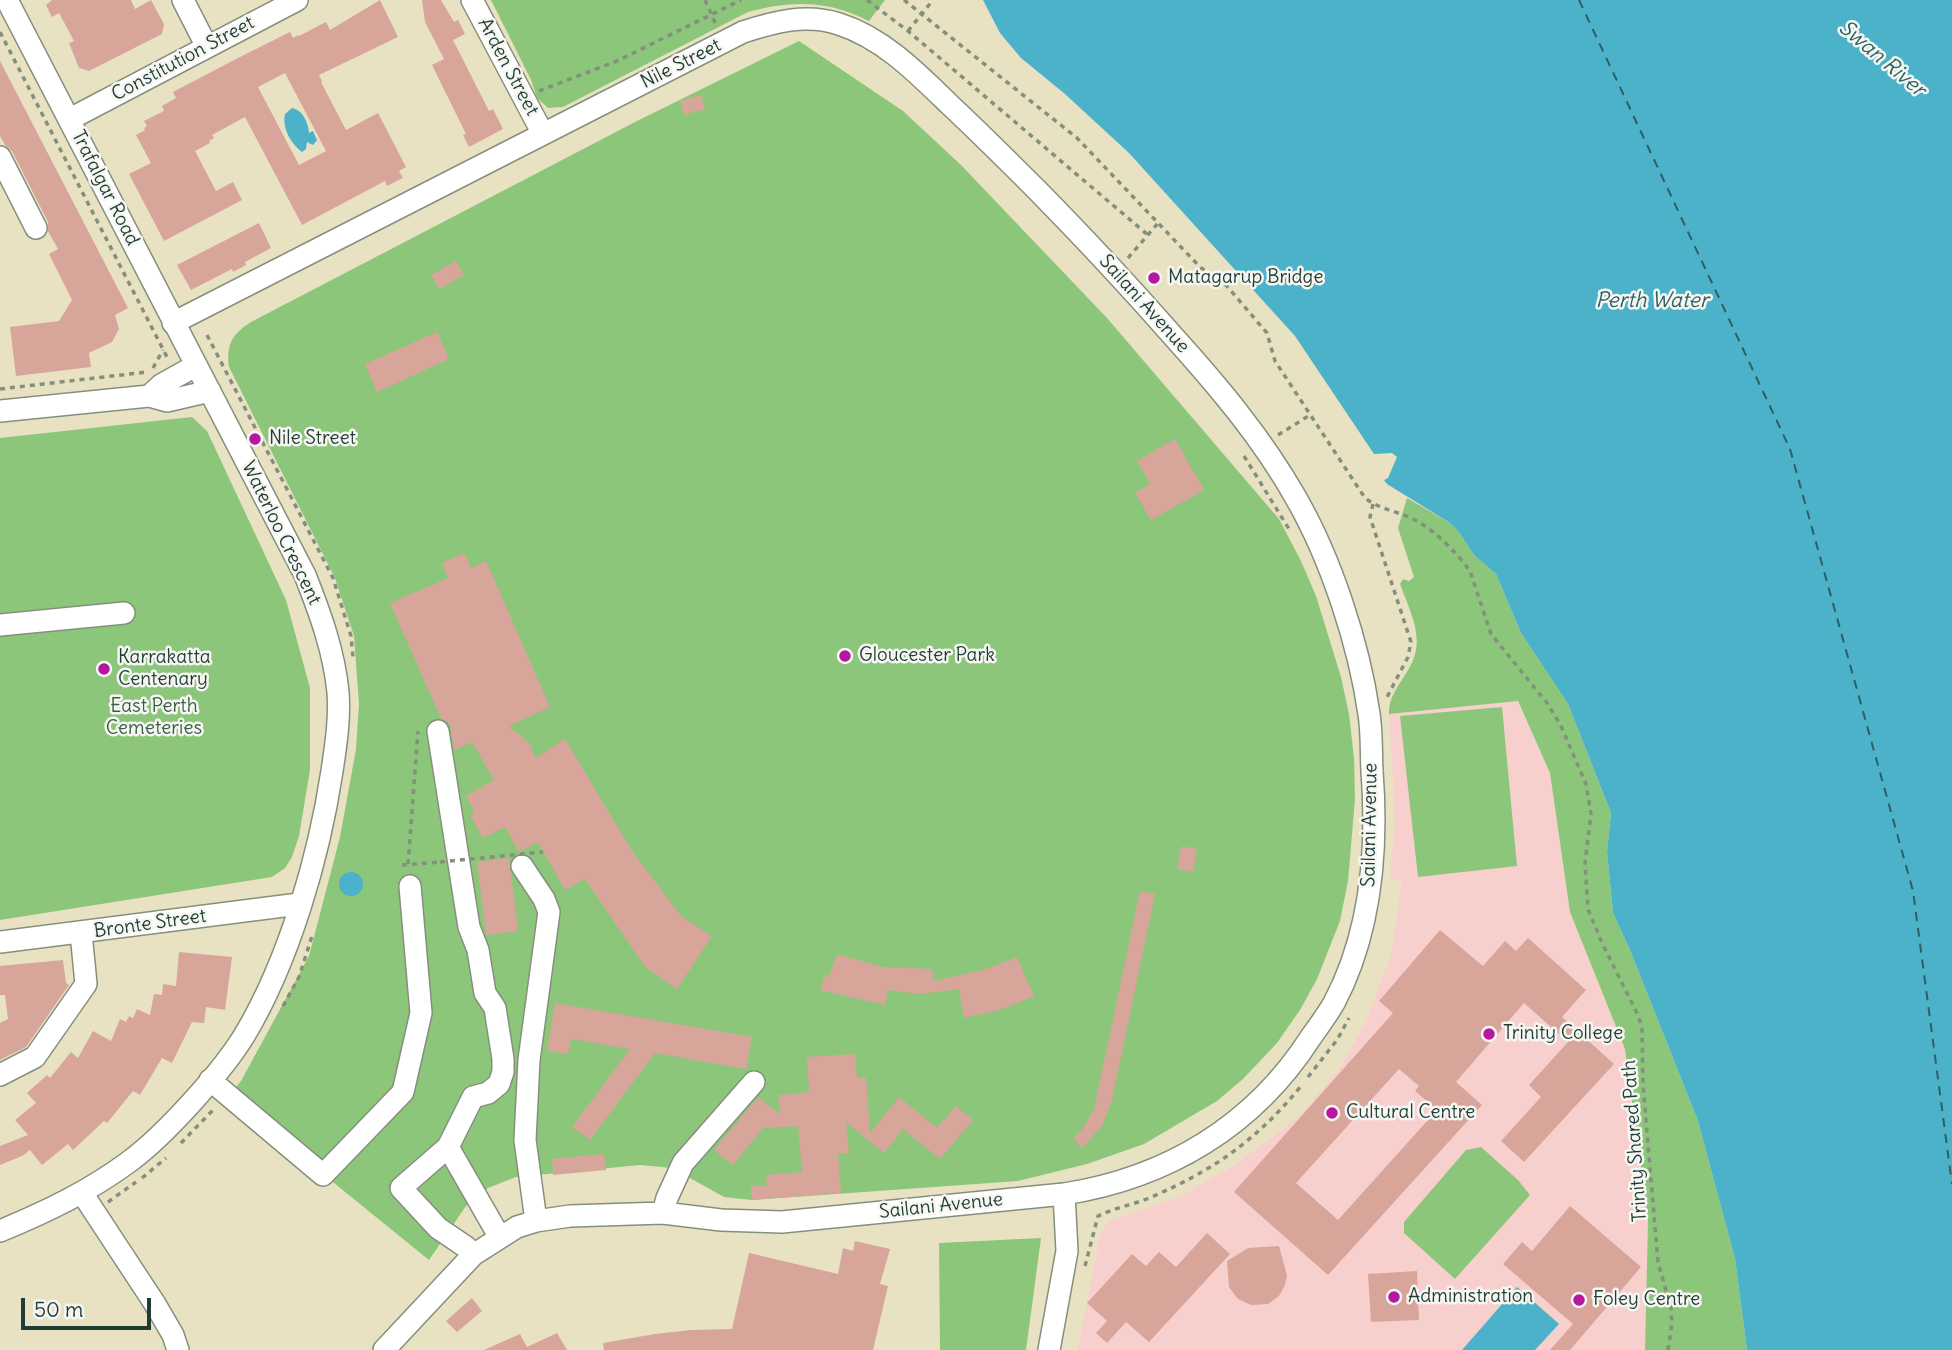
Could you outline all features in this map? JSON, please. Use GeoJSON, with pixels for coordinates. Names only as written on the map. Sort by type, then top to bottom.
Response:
{"type":"FeatureCollection","features":[{"type":"Feature","properties":{"kind":"street","name":"Trafalgar Road"},"geometry":{"type":"LineString","coordinates":[[8,0],[202,378]]}},
{"type":"Feature","properties":{"kind":"street"},"geometry":{"type":"LineString","coordinates":[[183,0],[207,47]]}},
{"type":"Feature","properties":{"kind":"street","name":"Constitution Street"},"geometry":{"type":"LineString","coordinates":[[70,119],[297,0]]}},
{"type":"Feature","properties":{"kind":"street","name":"Arden Street"},"geometry":{"type":"LineString","coordinates":[[472,0],[544,134]]}},
{"type":"Feature","properties":{"kind":"street","name":"Sailani Avenue"},"geometry":{"type":"LineString","coordinates":[[384,1350],[467,1261],[499,1236],[536,1221],[570,1216],[663,1213],[720,1220],[782,1222],[1063,1194],[1100,1188],[1131,1179],[1193,1152],[1225,1131],[1261,1100],[1302,1052],[1334,1002],[1354,956],[1368,904],[1373,853],[1374,785],[1370,715],[1346,617],[1334,581],[1312,528],[1283,475],[1238,411],[1116,271],[972,126],[884,46],[836,23],[809,19],[779,20]]}},
{"type":"Feature","properties":{"kind":"street","name":"Nile Street"},"geometry":{"type":"LineString","coordinates":[[173,323],[743,32],[779,20]]}},
{"type":"Feature","properties":{"kind":"street"},"geometry":{"type":"LineString","coordinates":[[1,160],[36,228]]}},
{"type":"Feature","properties":{"kind":"street"},"geometry":{"type":"LineString","coordinates":[[0,411],[149,396],[167,401],[202,378]]}},
{"type":"Feature","properties":{"kind":"street"},"geometry":{"type":"LineString","coordinates":[[149,396],[161,385],[202,378]]}},
{"type":"Feature","properties":{"kind":"street","name":"Waterloo Crescent"},"geometry":{"type":"LineString","coordinates":[[0,1231],[82,1193],[131,1160],[210,1080],[243,1037],[284,952],[315,858],[337,740],[338,693],[323,620],[305,575],[202,378]]}},
{"type":"Feature","properties":{"kind":"street"},"geometry":{"type":"LineString","coordinates":[[0,625],[124,613]]}},
{"type":"Feature","properties":{"kind":"street"},"geometry":{"type":"LineString","coordinates":[[428,731],[470,927],[478,950],[485,993],[495,1008],[503,1072],[499,1084],[488,1093],[473,1097],[448,1147],[401,1188],[438,1228],[466,1247],[467,1261]]}},
{"type":"Feature","properties":{"kind":"street"},"geometry":{"type":"LineString","coordinates":[[522,866],[550,912],[529,1060],[525,1140],[536,1221]]}},
{"type":"Feature","properties":{"kind":"street"},"geometry":{"type":"LineString","coordinates":[[210,1080],[323,1175],[403,1092],[421,1013],[410,886]]}},
{"type":"Feature","properties":{"kind":"street","name":"Bronte Street"},"geometry":{"type":"LineString","coordinates":[[0,942],[299,904]]}},
{"type":"Feature","properties":{"kind":"street"},"geometry":{"type":"LineString","coordinates":[[0,1075],[35,1057],[86,984],[80,933]]}},
{"type":"Feature","properties":{"kind":"street"},"geometry":{"type":"LineString","coordinates":[[663,1213],[683,1163],[754,1083]]}},
{"type":"Feature","properties":{"kind":"street"},"geometry":{"type":"LineString","coordinates":[[448,1147],[499,1236]]}},
{"type":"Feature","properties":{"kind":"street"},"geometry":{"type":"LineString","coordinates":[[82,1193],[176,1342],[192,1350]]}},
{"type":"Feature","properties":{"kind":"street"},"geometry":{"type":"LineString","coordinates":[[1049,1350],[1066,1251],[1063,1194]]}},
{"type":"Feature","properties":{"kind":"path"},"geometry":{"type":"LineString","coordinates":[[705,0],[718,30]]}},
{"type":"Feature","properties":{"kind":"path"},"geometry":{"type":"LineString","coordinates":[[534,93],[617,61],[741,0]]}},
{"type":"Feature","properties":{"kind":"path"},"geometry":{"type":"LineString","coordinates":[[867,0],[1147,235]]}},
{"type":"Feature","properties":{"kind":"path","name":"Trinity Shared Path"},"geometry":{"type":"LineString","coordinates":[[904,0],[1077,138],[1201,268],[1220,278],[1267,333],[1275,361],[1365,498],[1373,504],[1418,522],[1463,563],[1469,571],[1491,634],[1547,703],[1561,726],[1586,784],[1591,814],[1585,863],[1588,909],[1639,1017],[1642,1029],[1643,1085],[1658,1262],[1671,1309],[1668,1350]]}},
{"type":"Feature","properties":{"kind":"path"},"geometry":{"type":"LineString","coordinates":[[908,32],[933,0]]}},
{"type":"Feature","properties":{"kind":"path"},"geometry":{"type":"LineString","coordinates":[[0,32],[171,364]]}},
{"type":"Feature","properties":{"kind":"path"},"geometry":{"type":"LineString","coordinates":[[1116,271],[1158,222]]}},
{"type":"Feature","properties":{"kind":"path"},"geometry":{"type":"LineString","coordinates":[[207,335],[332,578],[351,636],[353,661]]}},
{"type":"Feature","properties":{"kind":"path"},"geometry":{"type":"LineString","coordinates":[[0,389],[150,372],[163,350]]}},
{"type":"Feature","properties":{"kind":"path"},"geometry":{"type":"LineString","coordinates":[[1276,436],[1310,415]]}},
{"type":"Feature","properties":{"kind":"path"},"geometry":{"type":"LineString","coordinates":[[1244,456],[1294,538]]}},
{"type":"Feature","properties":{"kind":"path"},"geometry":{"type":"LineString","coordinates":[[1373,504],[1370,517],[1411,642],[1408,657],[1385,701],[1385,708]]}},
{"type":"Feature","properties":{"kind":"path"},"geometry":{"type":"LineString","coordinates":[[428,731],[405,865],[543,852]]}},
{"type":"Feature","properties":{"kind":"path"},"geometry":{"type":"LineString","coordinates":[[282,1009],[299,977],[316,921]]}},
{"type":"Feature","properties":{"kind":"path"},"geometry":{"type":"LineString","coordinates":[[1083,1275],[1098,1216],[1145,1200],[1182,1183],[1214,1165],[1255,1136],[1321,1061],[1350,1017]]}},
{"type":"Feature","properties":{"kind":"path"},"geometry":{"type":"LineString","coordinates":[[108,1202],[154,1170],[227,1095]]}},
{"type":"Feature","properties":{"kind":"shaded area","name":"Trinity College"},"geometry":{"type":"Polygon","coordinates":[[[1517,701],[1550,773],[1570,912],[1625,1049],[1648,1220],[1645,1350],[1078,1350],[1100,1235],[1108,1222],[1182,1195],[1235,1165],[1301,1115],[1339,1069],[1367,1020],[1391,954],[1402,881],[1390,878],[1395,818],[1389,714],[1517,701]]]}},
{"type":"Feature","properties":{"kind":"green space"},"geometry":{"type":"Polygon","coordinates":[[[491,0],[885,0],[869,21],[839,9],[810,4],[779,5],[748,12],[563,107],[548,108],[537,98],[531,80],[491,0]]]}},
{"type":"Feature","properties":{"kind":"green space","name":"Gloucester Park"},"geometry":{"type":"Polygon","coordinates":[[[799,41],[903,111],[961,165],[1107,318],[1279,519],[1316,596],[1341,677],[1349,714],[1355,799],[1348,881],[1340,921],[1317,979],[1277,1043],[1243,1079],[1217,1101],[1144,1144],[1087,1164],[1018,1181],[752,1200],[724,1197],[672,1168],[640,1165],[516,1177],[488,1188],[466,1206],[429,1260],[228,1097],[241,1081],[309,956],[340,837],[356,749],[359,704],[354,636],[335,578],[229,367],[228,352],[235,336],[251,322],[637,121],[799,41]]]}},
{"type":"Feature","properties":{"kind":"green space","name":"East Perth Cemeteries"},"geometry":{"type":"Polygon","coordinates":[[[192,417],[207,431],[286,600],[310,688],[310,770],[299,836],[292,857],[285,868],[272,877],[0,920],[0,438],[192,417]]]}},
{"type":"Feature","properties":{"kind":"green space"},"geometry":{"type":"Polygon","coordinates":[[[1407,498],[1450,523],[1474,555],[1496,574],[1521,633],[1568,704],[1611,813],[1607,852],[1613,913],[1698,1121],[1735,1259],[1747,1350],[1645,1350],[1648,1220],[1625,1049],[1570,912],[1550,773],[1518,701],[1389,714],[1395,690],[1412,662],[1417,645],[1413,618],[1400,584],[1403,579],[1409,581],[1414,577],[1398,528],[1407,498]]]}},
{"type":"Feature","properties":{"kind":"green space"},"geometry":{"type":"Polygon","coordinates":[[[1502,707],[1517,866],[1418,877],[1400,716],[1502,707]]]}},
{"type":"Feature","properties":{"kind":"green space"},"geometry":{"type":"Polygon","coordinates":[[[1481,1147],[1518,1180],[1530,1195],[1455,1279],[1404,1233],[1404,1222],[1466,1150],[1481,1147]]]}},
{"type":"Feature","properties":{"kind":"green space"},"geometry":{"type":"Polygon","coordinates":[[[1041,1238],[1026,1350],[940,1350],[939,1243],[1041,1238]]]}},
{"type":"Feature","properties":{"kind":"water","name":"Perth Water"},"geometry":{"type":"Polygon","coordinates":[[[983,0],[1952,0],[1952,1350],[1747,1350],[1735,1259],[1698,1121],[1613,913],[1607,852],[1611,813],[1568,704],[1521,633],[1496,574],[1474,555],[1450,523],[1387,484],[1384,480],[1388,478],[1397,457],[1392,453],[1374,454],[1295,336],[1129,153],[1021,58],[1000,33],[983,0]]]}},
{"type":"Feature","properties":{"kind":"water"},"geometry":{"type":"Polygon","coordinates":[[[292,108],[302,114],[309,133],[313,131],[317,140],[313,145],[307,142],[306,149],[302,152],[286,130],[285,114],[292,108]]]}},
{"type":"Feature","properties":{"kind":"water"},"geometry":{"type":"Polygon","coordinates":[[[351,872],[360,875],[363,884],[360,893],[351,896],[342,893],[339,884],[342,875],[351,872]]]}},
{"type":"Feature","properties":{"kind":"water"},"geometry":{"type":"Polygon","coordinates":[[[1517,1287],[1559,1324],[1535,1350],[1462,1350],[1517,1287]]]}},
{"type":"Feature","properties":{"kind":"building"},"geometry":{"type":"Polygon","coordinates":[[[52,0],[131,0],[135,9],[151,0],[164,24],[162,34],[89,71],[79,68],[69,43],[74,41],[59,13],[52,17],[46,5],[52,0]]]}},
{"type":"Feature","properties":{"kind":"building"},"geometry":{"type":"Polygon","coordinates":[[[380,0],[398,37],[319,75],[346,130],[378,113],[406,167],[399,171],[403,178],[387,186],[385,181],[302,225],[245,117],[212,135],[214,138],[210,143],[195,151],[216,191],[233,182],[242,200],[164,241],[129,174],[151,163],[136,135],[145,130],[147,126],[144,121],[164,111],[162,106],[176,98],[173,92],[290,32],[293,38],[326,22],[330,30],[380,0]],[[285,73],[258,87],[299,165],[326,151],[285,73]]]}},
{"type":"Feature","properties":{"kind":"building"},"geometry":{"type":"Polygon","coordinates":[[[422,0],[441,0],[454,22],[458,20],[465,34],[453,40],[489,111],[493,109],[503,129],[469,147],[463,135],[466,134],[432,65],[444,59],[425,22],[422,0]]]}},
{"type":"Feature","properties":{"kind":"building"},"geometry":{"type":"Polygon","coordinates":[[[0,61],[128,308],[115,315],[119,329],[112,342],[89,353],[91,367],[16,376],[10,327],[59,321],[72,300],[49,254],[58,249],[48,231],[48,222],[12,151],[0,136],[0,61]]]}},
{"type":"Feature","properties":{"kind":"building"},"geometry":{"type":"Polygon","coordinates":[[[701,95],[705,109],[684,115],[680,101],[701,95]]]}},
{"type":"Feature","properties":{"kind":"building"},"geometry":{"type":"Polygon","coordinates":[[[259,223],[271,248],[233,272],[232,269],[191,290],[177,265],[259,223]]]}},
{"type":"Feature","properties":{"kind":"building"},"geometry":{"type":"Polygon","coordinates":[[[456,261],[464,275],[439,289],[431,275],[456,261]]]}},
{"type":"Feature","properties":{"kind":"building"},"geometry":{"type":"Polygon","coordinates":[[[437,332],[449,359],[377,392],[365,364],[437,332]]]}},
{"type":"Feature","properties":{"kind":"building"},"geometry":{"type":"Polygon","coordinates":[[[1175,439],[1204,490],[1151,520],[1135,493],[1150,484],[1137,461],[1175,439]]]}},
{"type":"Feature","properties":{"kind":"building"},"geometry":{"type":"Polygon","coordinates":[[[464,553],[471,568],[486,561],[550,707],[509,726],[530,744],[535,758],[565,739],[632,851],[681,916],[712,936],[677,989],[645,967],[585,879],[565,890],[538,842],[519,852],[505,827],[483,838],[470,815],[475,812],[466,796],[494,780],[472,742],[454,750],[451,728],[448,722],[441,718],[390,603],[448,578],[442,563],[464,553]]]}},
{"type":"Feature","properties":{"kind":"building"},"geometry":{"type":"Polygon","coordinates":[[[1181,846],[1197,849],[1193,872],[1177,869],[1181,846]]]}},
{"type":"Feature","properties":{"kind":"building"},"geometry":{"type":"Polygon","coordinates":[[[509,858],[518,931],[486,935],[477,862],[509,858]]]}},
{"type":"Feature","properties":{"kind":"building"},"geometry":{"type":"Polygon","coordinates":[[[1140,891],[1155,894],[1112,1100],[1102,1126],[1082,1148],[1073,1138],[1082,1130],[1094,1109],[1140,891]]]}},
{"type":"Feature","properties":{"kind":"building"},"geometry":{"type":"Polygon","coordinates":[[[1440,930],[1483,966],[1505,941],[1516,951],[1528,938],[1586,990],[1562,1017],[1614,1064],[1524,1162],[1501,1141],[1541,1097],[1529,1085],[1568,1042],[1524,1003],[1456,1082],[1482,1105],[1328,1275],[1234,1192],[1393,1013],[1379,1001],[1440,930]],[[1399,1069],[1296,1183],[1338,1220],[1437,1110],[1415,1091],[1419,1086],[1399,1069]]]}},
{"type":"Feature","properties":{"kind":"building"},"geometry":{"type":"Polygon","coordinates":[[[179,952],[232,957],[225,1010],[206,1007],[204,1023],[192,1022],[172,1063],[162,1058],[140,1095],[133,1091],[107,1123],[104,1121],[73,1150],[68,1144],[42,1165],[30,1150],[0,1165],[0,1146],[28,1135],[15,1120],[36,1103],[27,1093],[47,1075],[50,1078],[71,1052],[78,1058],[93,1031],[111,1041],[120,1019],[126,1022],[129,1016],[133,1018],[137,1009],[150,1015],[154,994],[162,995],[163,984],[176,986],[179,952]]]}},
{"type":"Feature","properties":{"kind":"building"},"geometry":{"type":"Polygon","coordinates":[[[837,954],[883,967],[932,969],[933,981],[987,969],[1017,957],[1034,996],[1000,1010],[964,1018],[959,989],[920,994],[888,990],[885,1005],[820,990],[825,975],[829,977],[837,954]]]}},
{"type":"Feature","properties":{"kind":"building"},"geometry":{"type":"Polygon","coordinates":[[[63,960],[66,983],[69,985],[26,1047],[0,1060],[0,1023],[8,1019],[5,995],[0,995],[0,966],[63,960]]]}},
{"type":"Feature","properties":{"kind":"building"},"geometry":{"type":"Polygon","coordinates":[[[555,1003],[752,1037],[746,1069],[655,1053],[590,1140],[572,1127],[630,1049],[571,1039],[568,1054],[547,1050],[555,1003]]]}},
{"type":"Feature","properties":{"kind":"building"},"geometry":{"type":"Polygon","coordinates":[[[855,1054],[857,1078],[866,1077],[870,1133],[899,1097],[937,1128],[956,1106],[973,1120],[940,1159],[903,1129],[884,1153],[846,1122],[849,1153],[838,1154],[841,1193],[752,1200],[751,1186],[767,1185],[766,1175],[802,1172],[798,1126],[763,1128],[733,1165],[714,1150],[758,1097],[780,1114],[778,1095],[809,1092],[807,1057],[855,1054]]]}},
{"type":"Feature","properties":{"kind":"building"},"geometry":{"type":"Polygon","coordinates":[[[604,1154],[606,1170],[553,1175],[552,1159],[604,1154]]]}},
{"type":"Feature","properties":{"kind":"building","name":"Foley Centre"},"geometry":{"type":"Polygon","coordinates":[[[1570,1206],[1641,1267],[1570,1350],[1550,1350],[1573,1324],[1503,1264],[1522,1242],[1532,1251],[1570,1206]]]}},
{"type":"Feature","properties":{"kind":"building"},"geometry":{"type":"Polygon","coordinates":[[[1207,1233],[1230,1254],[1149,1342],[1126,1322],[1107,1343],[1096,1333],[1107,1321],[1087,1303],[1132,1254],[1146,1266],[1159,1252],[1176,1267],[1207,1233]]]}},
{"type":"Feature","properties":{"kind":"building"},"geometry":{"type":"Polygon","coordinates":[[[855,1241],[890,1249],[880,1284],[888,1286],[873,1350],[604,1350],[603,1343],[655,1334],[732,1329],[749,1253],[838,1274],[843,1248],[853,1251],[855,1241]]]}},
{"type":"Feature","properties":{"kind":"building"},"geometry":{"type":"Polygon","coordinates":[[[1279,1246],[1287,1275],[1279,1296],[1268,1304],[1251,1305],[1238,1299],[1229,1287],[1227,1261],[1248,1248],[1279,1246]]]}},
{"type":"Feature","properties":{"kind":"building","name":"Administration"},"geometry":{"type":"Polygon","coordinates":[[[1417,1271],[1419,1320],[1371,1322],[1368,1274],[1417,1271]]]}},
{"type":"Feature","properties":{"kind":"building"},"geometry":{"type":"Polygon","coordinates":[[[472,1298],[482,1311],[457,1332],[446,1321],[472,1298]]]}},
{"type":"Feature","properties":{"kind":"building"},"geometry":{"type":"Polygon","coordinates":[[[557,1333],[567,1350],[484,1350],[520,1334],[527,1347],[557,1333]]]}},
{"type":"Feature","properties":{"kind":"ferry route"},"geometry":{"type":"LineString","coordinates":[[1579,0],[1790,449],[1913,891],[1952,1184]]}},
{"type":"Feature","properties":{"kind":"place","name":"Matagarup Bridge"},"geometry":{"type":"Point","coordinates":[1154,278]}},
{"type":"Feature","properties":{"kind":"place","name":"Nile Street"},"geometry":{"type":"Point","coordinates":[255,439]}},
{"type":"Feature","properties":{"kind":"place","name":"Gloucester Park"},"geometry":{"type":"Point","coordinates":[845,656]}},
{"type":"Feature","properties":{"kind":"place","name":"Karrakatta Centenary"},"geometry":{"type":"Point","coordinates":[104,669]}},
{"type":"Feature","properties":{"kind":"place","name":"Trinity College"},"geometry":{"type":"Point","coordinates":[1489,1034]}},
{"type":"Feature","properties":{"kind":"place","name":"Cultural Centre"},"geometry":{"type":"Point","coordinates":[1332,1113]}},
{"type":"Feature","properties":{"kind":"place","name":"Administration"},"geometry":{"type":"Point","coordinates":[1394,1297]}},
{"type":"Feature","properties":{"kind":"place","name":"Foley Centre"},"geometry":{"type":"Point","coordinates":[1579,1300]}},
{"type":"Feature","properties":{"kind":"water label","name":"Swan River"},"geometry":{"type":"Point","coordinates":[1882,59]}}]}
